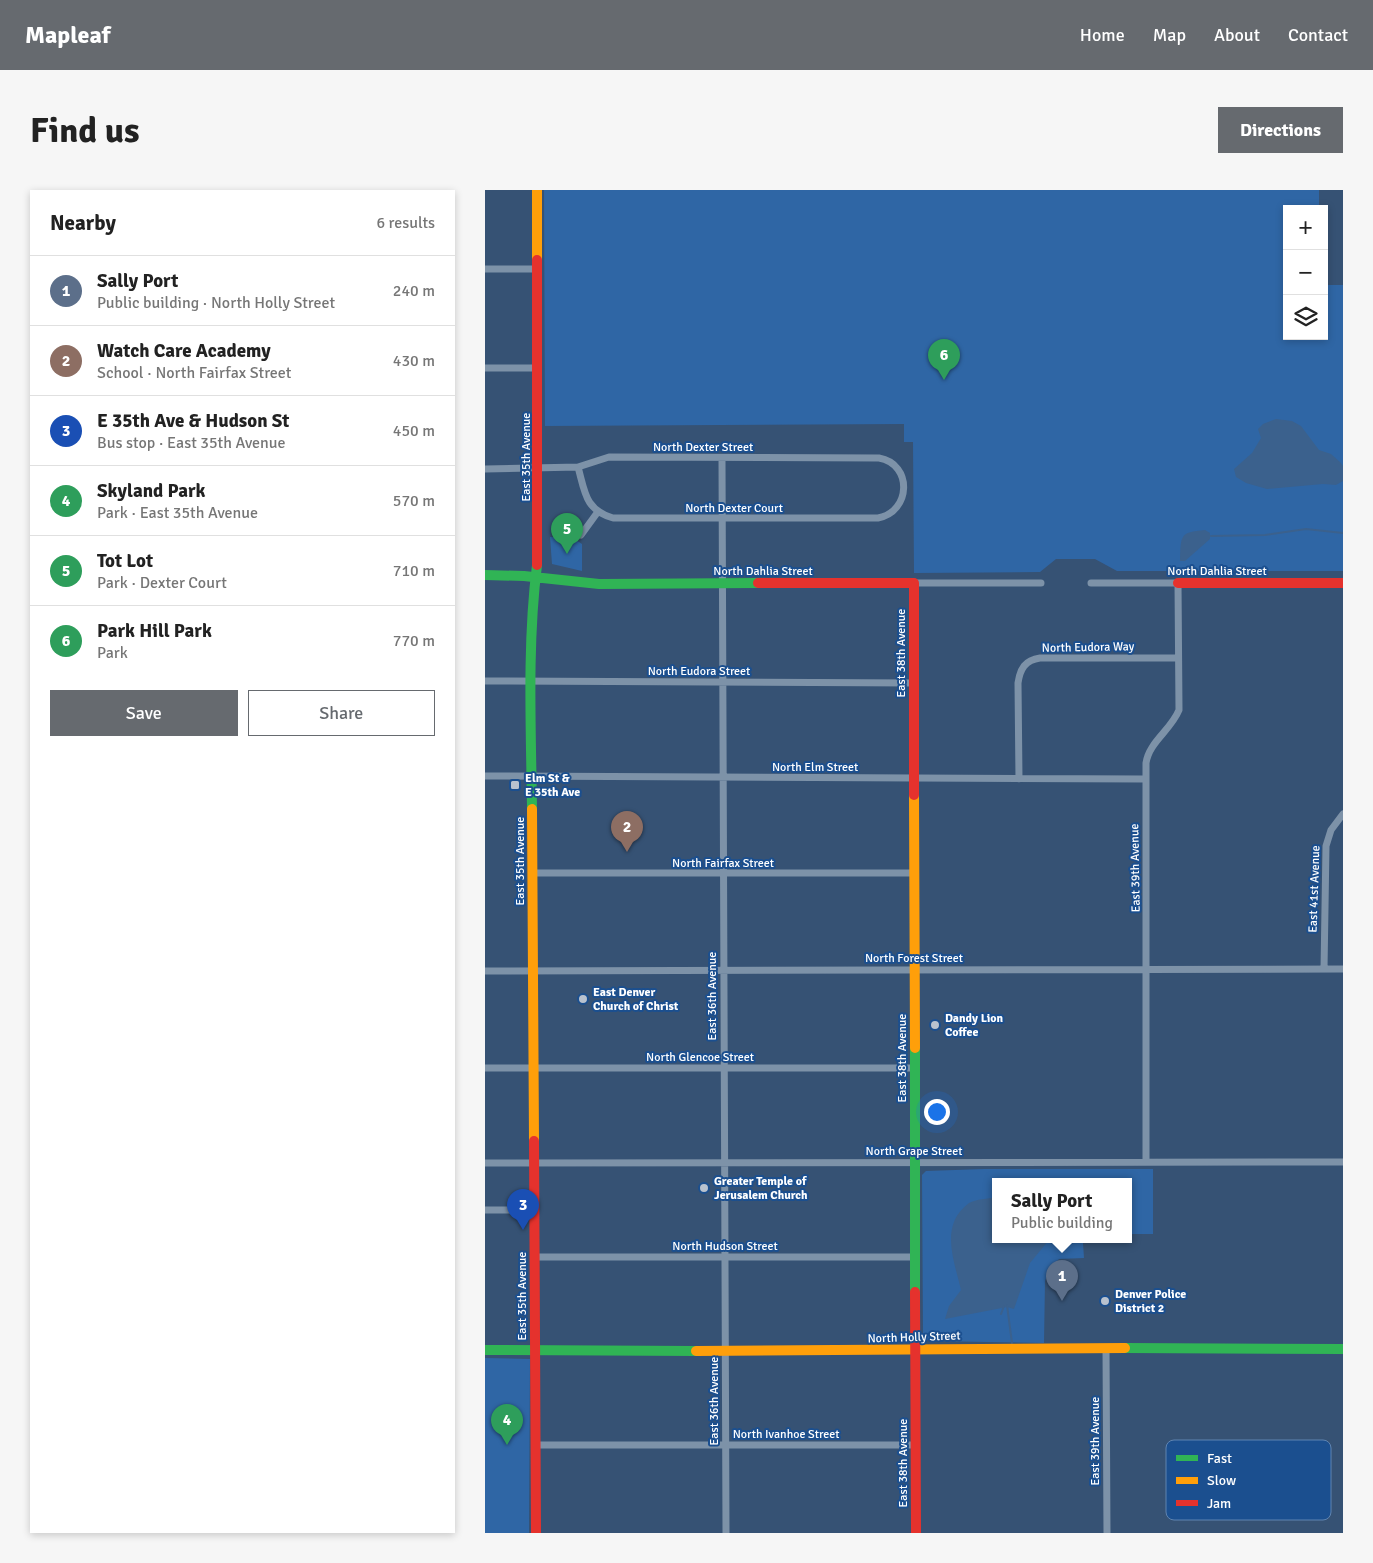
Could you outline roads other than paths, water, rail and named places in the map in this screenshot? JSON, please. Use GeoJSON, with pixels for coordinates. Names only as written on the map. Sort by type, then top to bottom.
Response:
{"type":"FeatureCollection","features":[{"type":"Feature","properties":{"kind":"street","name":"East 35th Avenue"},"geometry":{"type":"LineString","coordinates":[[536,1533],[531,681],[538,560],[537,190]]}},
{"type":"Feature","properties":{"kind":"street"},"geometry":{"type":"LineString","coordinates":[[485,269],[537,269]]}},
{"type":"Feature","properties":{"kind":"street"},"geometry":{"type":"LineString","coordinates":[[485,368],[538,368]]}},
{"type":"Feature","properties":{"kind":"street","name":"North Dexter Street"},"geometry":{"type":"LineString","coordinates":[[485,469],[578,467],[609,457],[721,459],[882,458],[898,468],[904,480],[904,487]]}},
{"type":"Feature","properties":{"kind":"street","name":"East 36th Avenue"},"geometry":{"type":"LineString","coordinates":[[721,459],[726,1533]]}},
{"type":"Feature","properties":{"kind":"street"},"geometry":{"type":"LineString","coordinates":[[578,467],[588,502],[597,513],[581,535]]}},
{"type":"Feature","properties":{"kind":"street","name":"North Dexter Court"},"geometry":{"type":"LineString","coordinates":[[597,513],[613,518],[722,520],[884,516],[899,506],[904,496],[904,487]]}},
{"type":"Feature","properties":{"kind":"street","name":"North Dahlia Street"},"geometry":{"type":"LineString","coordinates":[[485,575],[536,577],[599,584],[1041,583]]}},
{"type":"Feature","properties":{"kind":"street","name":"East 38th Avenue"},"geometry":{"type":"LineString","coordinates":[[914,583],[917,1533]]}},
{"type":"Feature","properties":{"kind":"street","name":"North Dahlia Street"},"geometry":{"type":"LineString","coordinates":[[1091,583],[1343,583]]}},
{"type":"Feature","properties":{"kind":"street","name":"East 39th Avenue"},"geometry":{"type":"LineString","coordinates":[[1146,1162],[1145,779],[1149,752],[1172,723],[1179,710],[1178,583]]}},
{"type":"Feature","properties":{"kind":"street","name":"North Eudora Way"},"geometry":{"type":"LineString","coordinates":[[1019,779],[1018,683],[1021,670],[1027,662],[1040,658],[1179,658]]}},
{"type":"Feature","properties":{"kind":"street","name":"North Eudora Street"},"geometry":{"type":"LineString","coordinates":[[485,681],[914,683]]}},
{"type":"Feature","properties":{"kind":"street","name":"North Elm Street"},"geometry":{"type":"LineString","coordinates":[[485,776],[1145,779]]}},
{"type":"Feature","properties":{"kind":"street","name":"East 41st Avenue"},"geometry":{"type":"LineString","coordinates":[[1324,969],[1326,846],[1331,830],[1343,814]]}},
{"type":"Feature","properties":{"kind":"street","name":"North Fairfax Street"},"geometry":{"type":"LineString","coordinates":[[533,873],[914,873]]}},
{"type":"Feature","properties":{"kind":"street","name":"North Forest Street"},"geometry":{"type":"LineString","coordinates":[[485,970],[1343,969]]}},
{"type":"Feature","properties":{"kind":"street","name":"North Glencoe Street"},"geometry":{"type":"LineString","coordinates":[[485,1068],[915,1068]]}},
{"type":"Feature","properties":{"kind":"street","name":"North Grape Street"},"geometry":{"type":"LineString","coordinates":[[485,1163],[1343,1162]]}},
{"type":"Feature","properties":{"kind":"street"},"geometry":{"type":"LineString","coordinates":[[485,1210],[534,1210]]}},
{"type":"Feature","properties":{"kind":"street","name":"North Hudson Street"},"geometry":{"type":"LineString","coordinates":[[535,1257],[915,1257]]}},
{"type":"Feature","properties":{"kind":"street","name":"East 39th Avenue"},"geometry":{"type":"LineString","coordinates":[[1106,1348],[1107,1533]]}},
{"type":"Feature","properties":{"kind":"street","name":"North Holly Street"},"geometry":{"type":"LineString","coordinates":[[485,1350],[725,1351],[1343,1348]]}},
{"type":"Feature","properties":{"kind":"street","name":"North Ivanhoe Street"},"geometry":{"type":"LineString","coordinates":[[535,1445],[916,1445]]}},
{"type":"Feature","properties":{"kind":"waterway"},"geometry":{"type":"LineString","coordinates":[[1211,536],[1265,535],[1306,529],[1343,533]]}},
{"type":"Feature","properties":{"kind":"waterway"},"geometry":{"type":"LineString","coordinates":[[1007,1305],[1012,1343]]}},
{"type":"Feature","properties":{"kind":"waterway"},"geometry":{"type":"LineString","coordinates":[[1001,1314],[1004,1306]]}},
{"type":"Feature","properties":{"kind":"place","name":"Park Hill Park"},"geometry":{"type":"Point","coordinates":[944,380]}},
{"type":"Feature","properties":{"kind":"place","name":"Tot Lot"},"geometry":{"type":"Point","coordinates":[567,554]}},
{"type":"Feature","properties":{"kind":"place","name":"Elm St & E 35th Ave"},"geometry":{"type":"Point","coordinates":[515,785]}},
{"type":"Feature","properties":{"kind":"place","name":"Watch Care Academy"},"geometry":{"type":"Point","coordinates":[627,852]}},
{"type":"Feature","properties":{"kind":"place","name":"East Denver Church of Christ"},"geometry":{"type":"Point","coordinates":[583,999]}},
{"type":"Feature","properties":{"kind":"place","name":"Dandy Lion Coffee"},"geometry":{"type":"Point","coordinates":[935,1025]}},
{"type":"Feature","properties":{"kind":"place","name":"Greater Temple of Jerusalem Church"},"geometry":{"type":"Point","coordinates":[704,1188]}},
{"type":"Feature","properties":{"kind":"place","name":"E 35th Ave & Hudson St"},"geometry":{"type":"Point","coordinates":[523,1230]}},
{"type":"Feature","properties":{"kind":"place","name":"Sally Port"},"geometry":{"type":"Point","coordinates":[1062,1301]}},
{"type":"Feature","properties":{"kind":"place","name":"Denver Police District 2"},"geometry":{"type":"Point","coordinates":[1105,1301]}},
{"type":"Feature","properties":{"kind":"place","name":"Skyland Park"},"geometry":{"type":"Point","coordinates":[507,1445]}}]}
